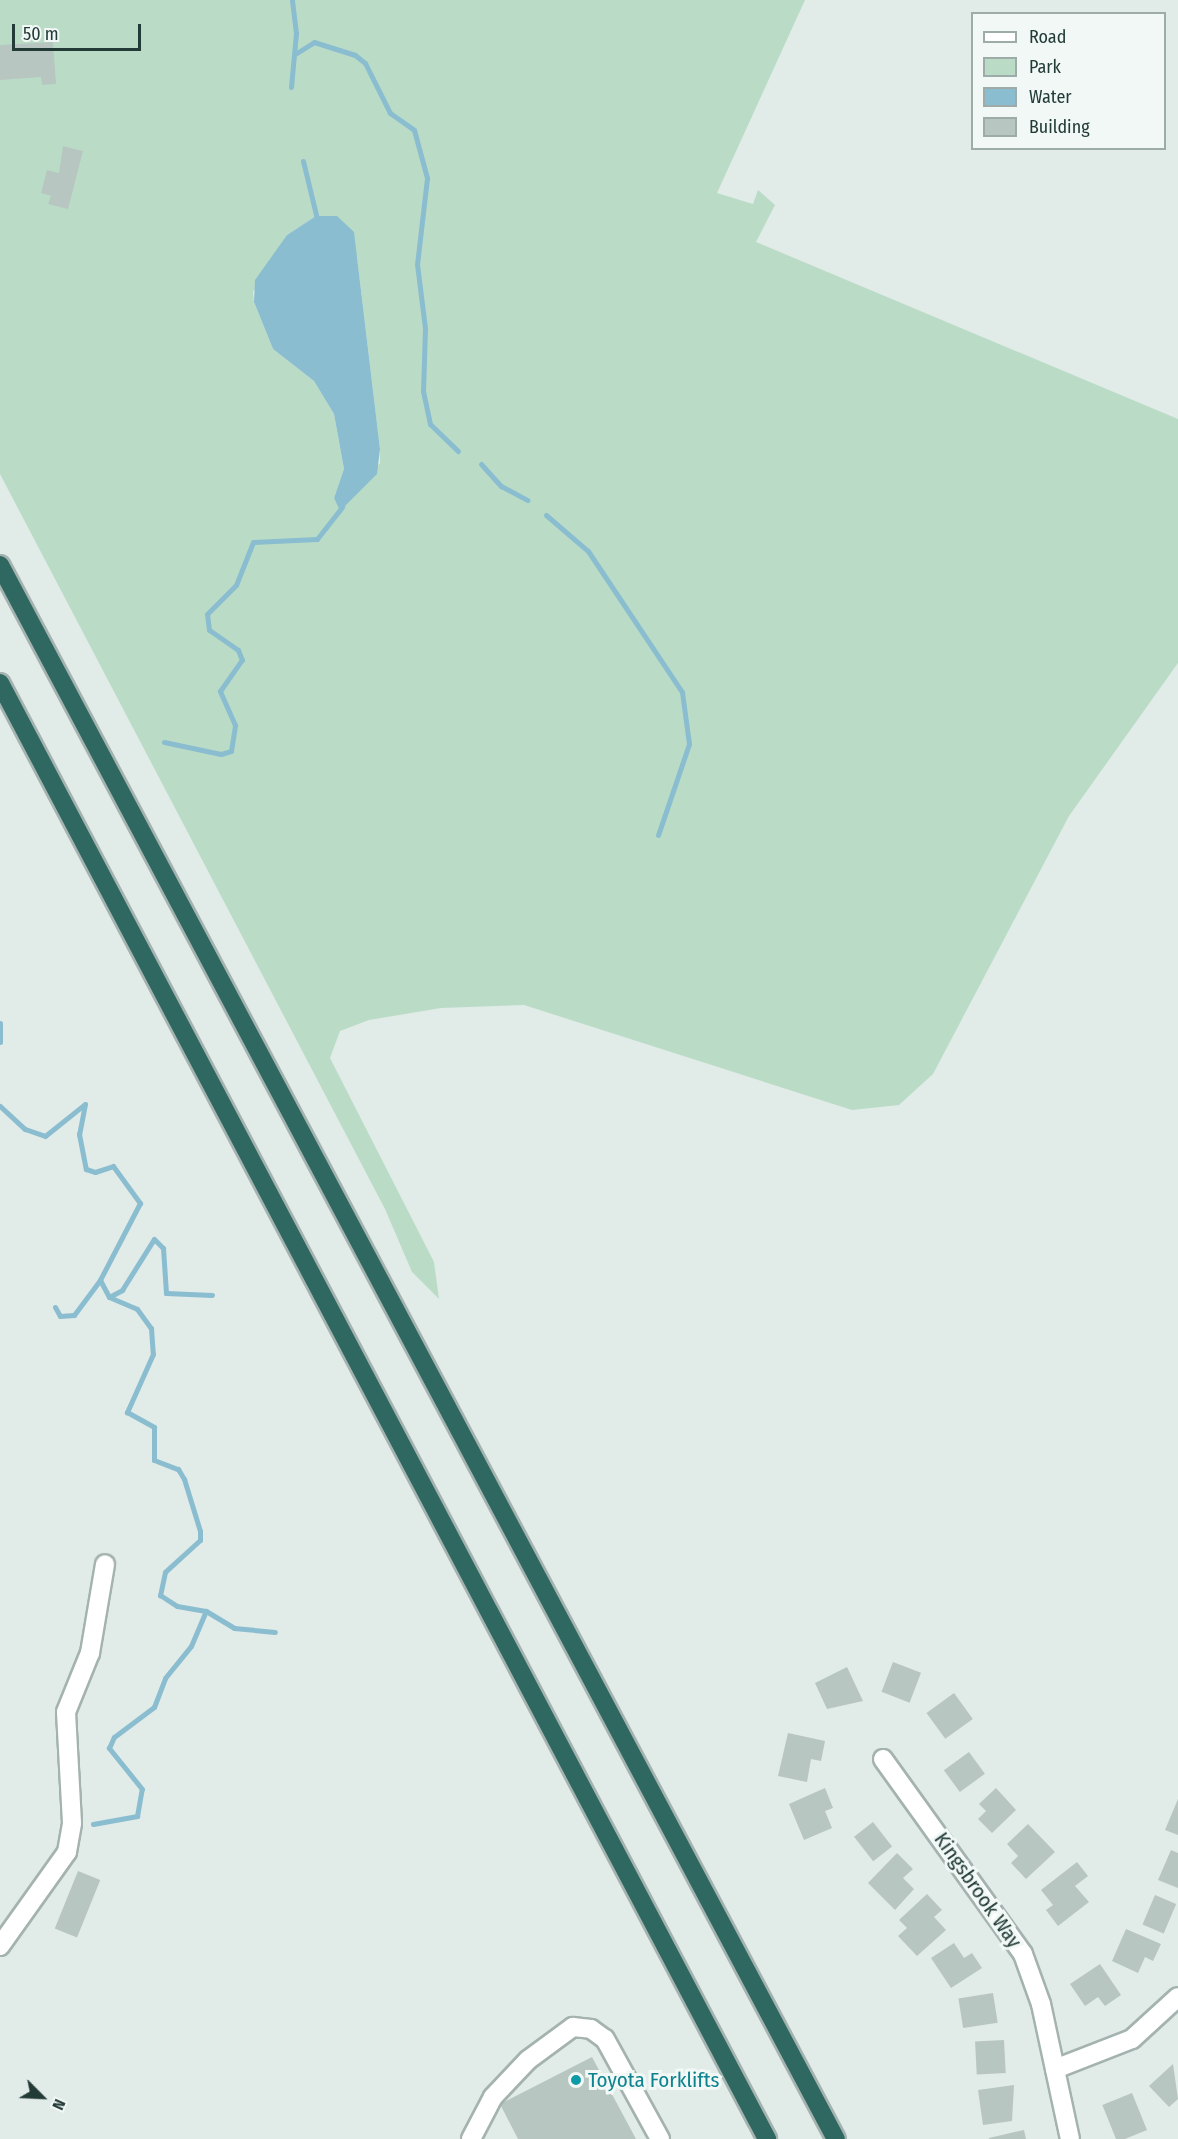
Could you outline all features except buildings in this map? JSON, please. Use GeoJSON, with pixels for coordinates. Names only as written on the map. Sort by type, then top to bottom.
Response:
{"type":"FeatureCollection","features":[{"type":"Feature","properties":{"kind":"highway"},"geometry":{"type":"LineString","coordinates":[[0,565],[836,2139]]}},
{"type":"Feature","properties":{"kind":"highway"},"geometry":{"type":"LineString","coordinates":[[0,683],[767,2139]]}},
{"type":"Feature","properties":{"kind":"street"},"geometry":{"type":"LineString","coordinates":[[0,1946],[67,1852],[72,1823],[66,1712],[90,1653],[105,1564]]}},
{"type":"Feature","properties":{"kind":"street","name":"Kingsbrook Way"},"geometry":{"type":"LineString","coordinates":[[884,1759],[1012,1935],[1032,1976],[1070,2139]]}},
{"type":"Feature","properties":{"kind":"street"},"geometry":{"type":"LineString","coordinates":[[1055,2069],[1132,2039],[1178,1997]]}},
{"type":"Feature","properties":{"kind":"street"},"geometry":{"type":"LineString","coordinates":[[471,2139],[492,2097],[528,2060],[573,2027],[591,2029],[605,2039],[660,2139]]}},
{"type":"Feature","properties":{"kind":"green space"},"geometry":{"type":"Polygon","coordinates":[[[0,0],[805,0],[717,193],[753,204],[758,190],[775,205],[756,242],[1178,419],[1178,663],[1069,816],[933,1074],[899,1105],[852,1110],[524,1005],[441,1008],[369,1020],[340,1031],[330,1058],[434,1262],[439,1299],[412,1272],[385,1209],[0,474],[0,0]],[[316,216],[287,235],[253,292],[254,302],[273,349],[314,381],[334,414],[344,469],[334,498],[340,510],[380,463],[380,449],[357,257],[337,216],[316,216]]]}},
{"type":"Feature","properties":{"kind":"water"},"geometry":{"type":"Polygon","coordinates":[[[316,216],[337,216],[354,232],[380,449],[377,474],[340,511],[334,498],[344,469],[334,414],[314,381],[273,349],[254,302],[255,280],[287,235],[316,216]]]}},
{"type":"Feature","properties":{"kind":"waterway"},"geometry":{"type":"LineString","coordinates":[[291,87],[296,33],[292,0]]}},
{"type":"Feature","properties":{"kind":"waterway"},"geometry":{"type":"LineString","coordinates":[[295,54],[314,42],[355,55],[365,63],[390,113],[414,130],[427,178],[417,264],[425,328],[423,391],[430,424],[458,451]]}},
{"type":"Feature","properties":{"kind":"waterway"},"geometry":{"type":"LineString","coordinates":[[303,161],[318,223]]}},
{"type":"Feature","properties":{"kind":"waterway"},"geometry":{"type":"LineString","coordinates":[[481,464],[501,486],[527,500]]}},
{"type":"Feature","properties":{"kind":"waterway"},"geometry":{"type":"LineString","coordinates":[[164,742],[221,754],[231,751],[235,725],[220,691],[242,660],[238,650],[209,630],[207,614],[236,585],[253,542],[317,539],[342,507]]}},
{"type":"Feature","properties":{"kind":"waterway"},"geometry":{"type":"LineString","coordinates":[[546,515],[588,551],[682,692],[689,744],[658,835]]}},
{"type":"Feature","properties":{"kind":"waterway"},"geometry":{"type":"LineString","coordinates":[[0,1023],[0,1042]]}},
{"type":"Feature","properties":{"kind":"waterway"},"geometry":{"type":"LineString","coordinates":[[0,1106],[25,1129],[45,1136],[85,1104],[79,1134],[86,1169],[95,1172],[113,1166],[140,1203],[100,1280],[109,1297],[137,1309],[151,1328],[153,1354],[127,1412],[154,1427],[154,1460],[178,1469],[184,1479],[200,1531],[200,1540],[165,1572],[160,1595],[177,1606],[206,1611],[234,1628],[275,1632]]}},
{"type":"Feature","properties":{"kind":"waterway"},"geometry":{"type":"LineString","coordinates":[[109,1297],[122,1290],[154,1239],[163,1248],[166,1293],[212,1295]]}},
{"type":"Feature","properties":{"kind":"waterway"},"geometry":{"type":"LineString","coordinates":[[55,1307],[60,1316],[74,1315],[100,1280]]}},
{"type":"Feature","properties":{"kind":"waterway"},"geometry":{"type":"LineString","coordinates":[[93,1824],[137,1816],[142,1789],[109,1748],[114,1737],[154,1707],[165,1678],[191,1646],[206,1611]]}},
{"type":"Feature","properties":{"kind":"place","name":"Toyota Forklifts"},"geometry":{"type":"Point","coordinates":[576,2080]}}]}
